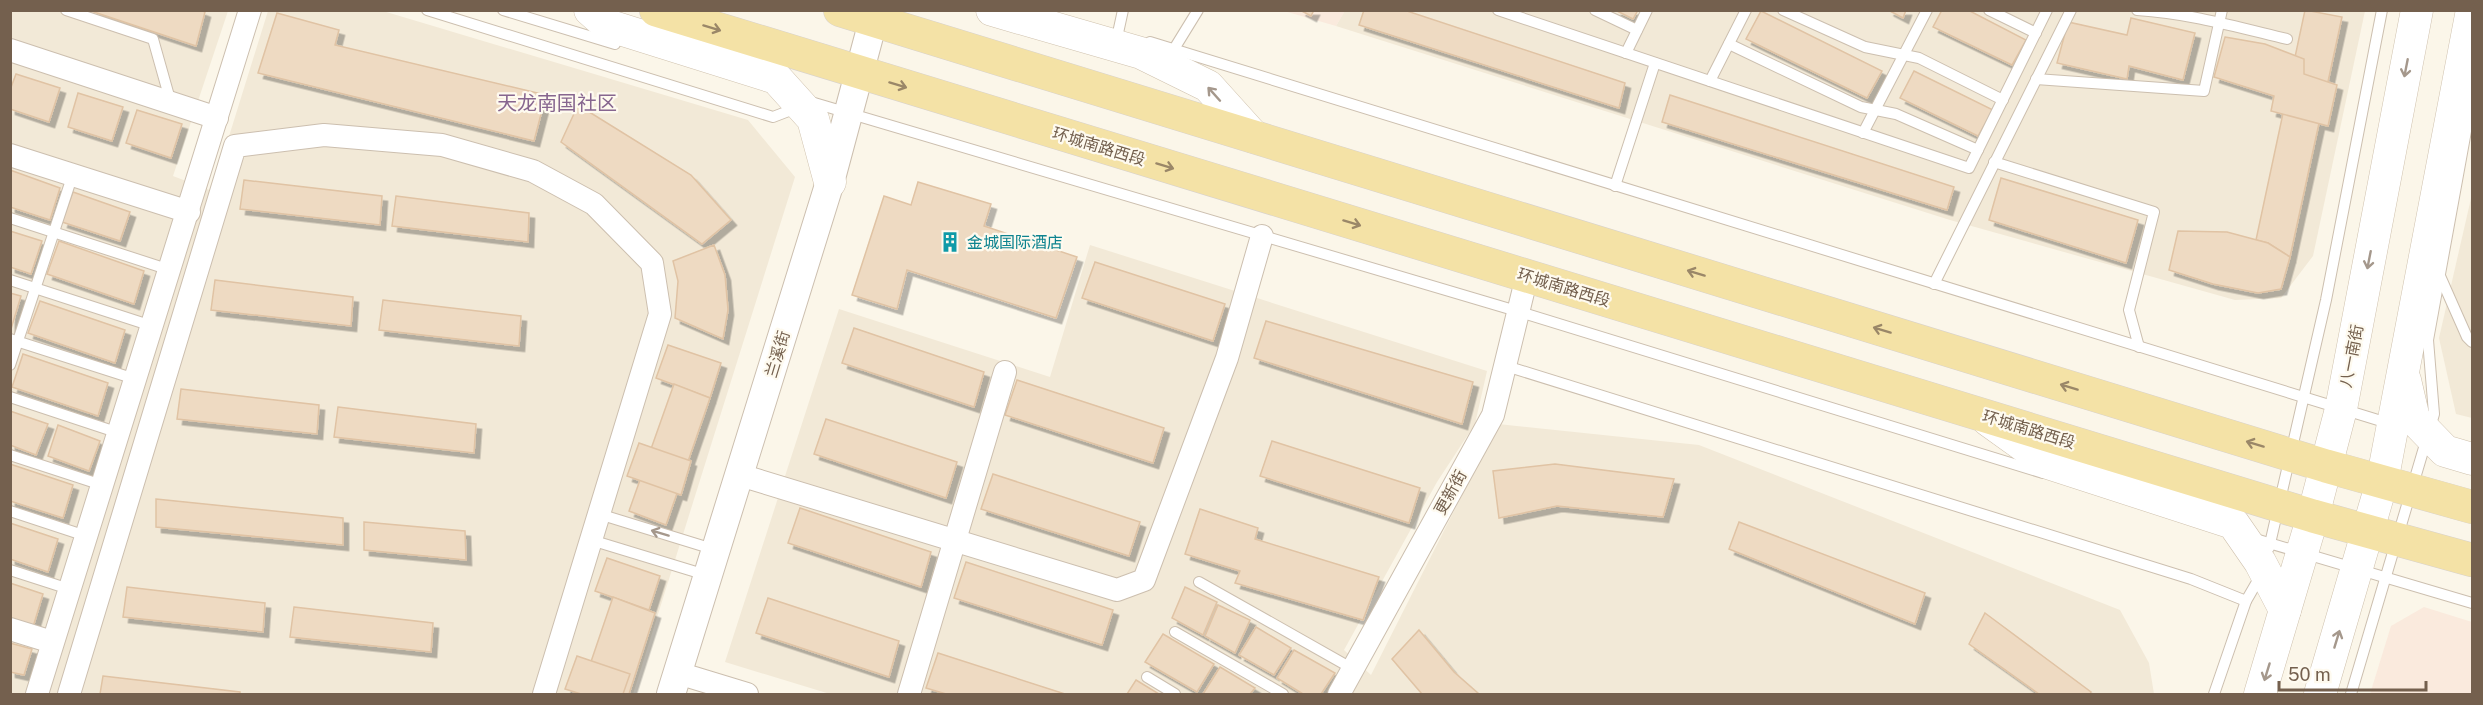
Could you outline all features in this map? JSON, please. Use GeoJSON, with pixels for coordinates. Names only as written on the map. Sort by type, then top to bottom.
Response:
{"type":"FeatureCollection","features":[{"type":"Feature","properties":{"kind":"main road"},"geometry":{"type":"LineString","coordinates":[[590,10],[607,25],[776,78],[788,98],[813,119],[830,182]]}},
{"type":"Feature","properties":{"kind":"main road","name":"环城南路西段"},"geometry":{"type":"LineString","coordinates":[[656,10],[859,74],[2313,516],[2472,560]]}},
{"type":"Feature","properties":{"kind":"main road"},"geometry":{"type":"LineString","coordinates":[[840,10],[874,15],[1254,137],[2326,466],[2472,507]]}},
{"type":"Feature","properties":{"kind":"main road"},"geometry":{"type":"LineString","coordinates":[[992,10],[1141,53],[1208,86],[1254,137]]}},
{"type":"Feature","properties":{"kind":"main road","name":"八一南街"},"geometry":{"type":"LineString","coordinates":[[2260,694],[2313,516],[2341,409],[2417,10]]}},
{"type":"Feature","properties":{"kind":"main road"},"geometry":{"type":"LineString","coordinates":[[2320,694],[2372,574],[2397,486],[2408,429],[2414,419],[2403,370],[2472,10]]}},
{"type":"Feature","properties":{"kind":"main road"},"geometry":{"type":"LineString","coordinates":[[1980,414],[2048,463],[2233,523],[2258,549],[2285,610]]}},
{"type":"Feature","properties":{"kind":"main road"},"geometry":{"type":"LineString","coordinates":[[2408,429],[2445,450],[2472,459]]}},
{"type":"Feature","properties":{"kind":"street"},"geometry":{"type":"LineString","coordinates":[[37,694],[189,212],[250,10]]}},
{"type":"Feature","properties":{"kind":"street","name":"兰溪街"},"geometry":{"type":"LineString","coordinates":[[675,684],[830,182],[874,15]]}},
{"type":"Feature","properties":{"kind":"street"},"geometry":{"type":"LineString","coordinates":[[10,50],[217,118]]}},
{"type":"Feature","properties":{"kind":"street"},"geometry":{"type":"LineString","coordinates":[[69,694],[235,146],[324,135],[442,145],[533,171],[594,204],[652,263],[660,314],[544,694]]}},
{"type":"Feature","properties":{"kind":"street"},"geometry":{"type":"LineString","coordinates":[[10,154],[189,212]]}},
{"type":"Feature","properties":{"kind":"street"},"geometry":{"type":"LineString","coordinates":[[740,475],[1117,590],[1144,580],[1227,358],[1262,236]]}},
{"type":"Feature","properties":{"kind":"street","name":"更新街"},"geometry":{"type":"LineString","coordinates":[[1339,694],[1493,414],[1520,312],[1527,276]]}},
{"type":"Feature","properties":{"kind":"street"},"geometry":{"type":"LineString","coordinates":[[909,694],[1005,372]]}},
{"type":"Feature","properties":{"kind":"street"},"geometry":{"type":"LineString","coordinates":[[10,629],[52,642]]}},
{"type":"Feature","properties":{"kind":"street"},"geometry":{"type":"LineString","coordinates":[[675,684],[747,694]]}},
{"type":"Feature","properties":{"kind":"lane"},"geometry":{"type":"LineString","coordinates":[[66,10],[153,39],[171,103]]}},
{"type":"Feature","properties":{"kind":"lane"},"geometry":{"type":"LineString","coordinates":[[427,10],[773,117],[788,98],[847,114],[1520,312],[2258,549],[2302,554],[2472,603]]}},
{"type":"Feature","properties":{"kind":"lane"},"geometry":{"type":"LineString","coordinates":[[503,10],[626,47]]}},
{"type":"Feature","properties":{"kind":"lane"},"geometry":{"type":"LineString","coordinates":[[1123,10],[1129,36]]}},
{"type":"Feature","properties":{"kind":"lane"},"geometry":{"type":"LineString","coordinates":[[1174,49],[1198,10]]}},
{"type":"Feature","properties":{"kind":"lane"},"geometry":{"type":"LineString","coordinates":[[1498,10],[1969,168],[2047,10]]}},
{"type":"Feature","properties":{"kind":"lane"},"geometry":{"type":"LineString","coordinates":[[1595,10],[1637,30]]}},
{"type":"Feature","properties":{"kind":"lane"},"geometry":{"type":"LineString","coordinates":[[1626,53],[1647,10]]}},
{"type":"Feature","properties":{"kind":"lane"},"geometry":{"type":"LineString","coordinates":[[1710,81],[1746,10]]}},
{"type":"Feature","properties":{"kind":"lane"},"geometry":{"type":"LineString","coordinates":[[1783,10],[1865,47],[1919,58],[2003,100]]}},
{"type":"Feature","properties":{"kind":"lane"},"geometry":{"type":"LineString","coordinates":[[1863,133],[1927,10]]}},
{"type":"Feature","properties":{"kind":"lane"},"geometry":{"type":"LineString","coordinates":[[1989,10],[2036,33]]}},
{"type":"Feature","properties":{"kind":"lane"},"geometry":{"type":"LineString","coordinates":[[1934,284],[2071,10]]}},
{"type":"Feature","properties":{"kind":"lane"},"geometry":{"type":"LineString","coordinates":[[2137,10],[2164,12],[2220,22],[2287,39]]}},
{"type":"Feature","properties":{"kind":"lane"},"geometry":{"type":"LineString","coordinates":[[2036,79],[2204,91],[2222,10]]}},
{"type":"Feature","properties":{"kind":"lane"},"geometry":{"type":"LineString","coordinates":[[2214,694],[2246,602],[2258,549],[2279,505],[2328,288],[2382,10]]}},
{"type":"Feature","properties":{"kind":"lane"},"geometry":{"type":"LineString","coordinates":[[1107,30],[2303,398],[2472,447]]}},
{"type":"Feature","properties":{"kind":"lane"},"geometry":{"type":"LineString","coordinates":[[1729,44],[1861,107],[1896,114],[1978,150]]}},
{"type":"Feature","properties":{"kind":"lane"},"geometry":{"type":"LineString","coordinates":[[1615,186],[1655,63]]}},
{"type":"Feature","properties":{"kind":"lane"},"geometry":{"type":"LineString","coordinates":[[2408,429],[2434,414],[2428,340],[2472,98]]}},
{"type":"Feature","properties":{"kind":"lane"},"geometry":{"type":"LineString","coordinates":[[1994,162],[2154,212],[2129,310],[2139,347]]}},
{"type":"Feature","properties":{"kind":"lane"},"geometry":{"type":"LineString","coordinates":[[10,365],[14,340],[36,288],[73,174]]}},
{"type":"Feature","properties":{"kind":"lane"},"geometry":{"type":"LineString","coordinates":[[10,218],[170,270]]}},
{"type":"Feature","properties":{"kind":"lane"},"geometry":{"type":"LineString","coordinates":[[2440,276],[2467,337],[2472,342]]}},
{"type":"Feature","properties":{"kind":"lane"},"geometry":{"type":"LineString","coordinates":[[10,280],[152,326]]}},
{"type":"Feature","properties":{"kind":"lane"},"geometry":{"type":"LineString","coordinates":[[14,340],[135,380]]}},
{"type":"Feature","properties":{"kind":"lane"},"geometry":{"type":"LineString","coordinates":[[1506,366],[2191,579],[2246,602]]}},
{"type":"Feature","properties":{"kind":"lane"},"geometry":{"type":"LineString","coordinates":[[10,397],[118,433]]}},
{"type":"Feature","properties":{"kind":"lane"},"geometry":{"type":"LineString","coordinates":[[10,455],[102,485]]}},
{"type":"Feature","properties":{"kind":"lane"},"geometry":{"type":"LineString","coordinates":[[10,511],[86,536]]}},
{"type":"Feature","properties":{"kind":"lane"},"geometry":{"type":"LineString","coordinates":[[600,514],[712,563]]}},
{"type":"Feature","properties":{"kind":"lane"},"geometry":{"type":"LineString","coordinates":[[591,540],[712,563]]}},
{"type":"Feature","properties":{"kind":"lane"},"geometry":{"type":"LineString","coordinates":[[10,570],[69,589]]}},
{"type":"Feature","properties":{"kind":"lane"},"geometry":{"type":"LineString","coordinates":[[2351,694],[2372,574]]}},
{"type":"Feature","properties":{"kind":"lane"},"geometry":{"type":"LineString","coordinates":[[1199,582],[1353,669]]}},
{"type":"Feature","properties":{"kind":"lane"},"geometry":{"type":"LineString","coordinates":[[1175,632],[1282,694]]}},
{"type":"Feature","properties":{"kind":"lane"},"geometry":{"type":"LineString","coordinates":[[1147,677],[1175,694]]}},
{"type":"Feature","properties":{"kind":"shaded area"},"geometry":{"type":"Polygon","coordinates":[[[1345,10],[2365,11],[2313,256],[2281,298],[2235,300],[1950,220],[1336,26],[1345,10]]]}},
{"type":"Feature","properties":{"kind":"shaded area"},"geometry":{"type":"Polygon","coordinates":[[[10,11],[228,11],[173,176],[212,191],[268,11],[383,11],[748,120],[795,177],[633,694],[11,694],[10,11]]]}},
{"type":"Feature","properties":{"kind":"shaded area"},"geometry":{"type":"Polygon","coordinates":[[[1284,11],[1345,11],[1336,26],[1284,11]]]}},
{"type":"Feature","properties":{"kind":"shaded area"},"geometry":{"type":"Polygon","coordinates":[[[2472,194],[2472,418],[2456,414],[2439,338],[2472,194]]]}},
{"type":"Feature","properties":{"kind":"shaded area"},"geometry":{"type":"Polygon","coordinates":[[[1090,245],[1487,371],[1475,424],[1437,482],[1344,650],[1371,675],[1498,424],[1699,445],[2120,610],[2149,663],[2154,694],[830,694],[725,662],[839,309],[1050,377],[1090,245]]]}},
{"type":"Feature","properties":{"kind":"shaded area"},"geometry":{"type":"Polygon","coordinates":[[[2424,607],[2472,622],[2472,694],[2370,694],[2391,626],[2424,607]]]}},
{"type":"Feature","properties":{"kind":"building"},"geometry":{"type":"Polygon","coordinates":[[[88,10],[200,10],[205,12],[196,46],[88,10]]]}},
{"type":"Feature","properties":{"kind":"building"},"geometry":{"type":"Polygon","coordinates":[[[1300,10],[1314,10],[1311,16],[1300,10]]]}},
{"type":"Feature","properties":{"kind":"building"},"geometry":{"type":"Polygon","coordinates":[[[1364,10],[1404,10],[1625,83],[1619,108],[1359,25],[1364,10]]]}},
{"type":"Feature","properties":{"kind":"building"},"geometry":{"type":"Polygon","coordinates":[[[1615,10],[1638,10],[1633,19],[1615,10]]]}},
{"type":"Feature","properties":{"kind":"building"},"geometry":{"type":"Polygon","coordinates":[[[1888,10],[1906,10],[1903,18],[1888,10]]]}},
{"type":"Feature","properties":{"kind":"building"},"geometry":{"type":"Polygon","coordinates":[[[1942,10],[1968,10],[2026,40],[2012,65],[1933,27],[1942,10]]]}},
{"type":"Feature","properties":{"kind":"building"},"geometry":{"type":"Polygon","coordinates":[[[2305,10],[2342,17],[2290,257],[2268,243],[2256,240],[2305,10]]]}},
{"type":"Feature","properties":{"kind":"building"},"geometry":{"type":"Polygon","coordinates":[[[1761,11],[1882,71],[1867,98],[1746,39],[1761,11]]]}},
{"type":"Feature","properties":{"kind":"building"},"geometry":{"type":"Polygon","coordinates":[[[277,13],[339,30],[335,45],[546,95],[534,141],[258,73],[277,13]]]}},
{"type":"Feature","properties":{"kind":"building"},"geometry":{"type":"Polygon","coordinates":[[[2131,18],[2195,33],[2183,80],[2129,66],[2127,79],[2057,63],[2068,22],[2127,35],[2131,18]]]}},
{"type":"Feature","properties":{"kind":"building"},"geometry":{"type":"Polygon","coordinates":[[[2225,37],[2265,44],[2304,59],[2304,74],[2337,85],[2328,126],[2271,111],[2274,96],[2214,77],[2225,37]]]}},
{"type":"Feature","properties":{"kind":"building"},"geometry":{"type":"Polygon","coordinates":[[[1914,71],[1993,110],[1978,136],[1900,98],[1914,71]]]}},
{"type":"Feature","properties":{"kind":"building"},"geometry":{"type":"Polygon","coordinates":[[[16,74],[60,88],[49,122],[10,109],[10,90],[16,74]]]}},
{"type":"Feature","properties":{"kind":"building"},"geometry":{"type":"Polygon","coordinates":[[[78,93],[123,107],[112,141],[68,127],[78,93]]]}},
{"type":"Feature","properties":{"kind":"building"},"geometry":{"type":"Polygon","coordinates":[[[1670,95],[1954,187],[1947,210],[1662,122],[1670,95]]]}},
{"type":"Feature","properties":{"kind":"building"},"geometry":{"type":"Polygon","coordinates":[[[578,105],[691,175],[731,220],[702,244],[561,142],[578,105]]]}},
{"type":"Feature","properties":{"kind":"building"},"geometry":{"type":"Polygon","coordinates":[[[137,110],[182,124],[171,158],[126,143],[137,110]]]}},
{"type":"Feature","properties":{"kind":"building"},"geometry":{"type":"Polygon","coordinates":[[[10,170],[60,188],[50,220],[10,207],[10,170]]]}},
{"type":"Feature","properties":{"kind":"building"},"geometry":{"type":"Polygon","coordinates":[[[2001,178],[2138,220],[2126,263],[1989,220],[2001,178]]]}},
{"type":"Feature","properties":{"kind":"building"},"geometry":{"type":"Polygon","coordinates":[[[244,180],[382,196],[380,225],[240,209],[244,180]]]}},
{"type":"Feature","properties":{"kind":"building","name":"金城国际酒店"},"geometry":{"type":"Polygon","coordinates":[[[918,182],[991,204],[984,226],[1077,257],[1056,318],[907,270],[897,309],[852,295],[884,196],[911,205],[918,182]]]}},
{"type":"Feature","properties":{"kind":"building"},"geometry":{"type":"Polygon","coordinates":[[[73,192],[130,212],[120,241],[62,222],[73,192]]]}},
{"type":"Feature","properties":{"kind":"building"},"geometry":{"type":"Polygon","coordinates":[[[396,196],[529,213],[528,242],[392,226],[396,196]]]}},
{"type":"Feature","properties":{"kind":"building"},"geometry":{"type":"Polygon","coordinates":[[[10,231],[42,241],[31,274],[10,267],[10,231]]]}},
{"type":"Feature","properties":{"kind":"building"},"geometry":{"type":"Polygon","coordinates":[[[2178,231],[2227,232],[2268,243],[2290,257],[2281,289],[2258,293],[2213,284],[2169,270],[2178,231]]]}},
{"type":"Feature","properties":{"kind":"building"},"geometry":{"type":"Polygon","coordinates":[[[59,241],[144,271],[134,304],[47,274],[59,241]]]}},
{"type":"Feature","properties":{"kind":"building"},"geometry":{"type":"Polygon","coordinates":[[[714,245],[725,275],[728,310],[723,339],[675,318],[678,281],[673,261],[714,245]]]}},
{"type":"Feature","properties":{"kind":"building"},"geometry":{"type":"Polygon","coordinates":[[[1095,262],[1225,304],[1213,341],[1082,298],[1095,262]]]}},
{"type":"Feature","properties":{"kind":"building"},"geometry":{"type":"Polygon","coordinates":[[[215,280],[353,297],[351,326],[211,310],[215,280]]]}},
{"type":"Feature","properties":{"kind":"building"},"geometry":{"type":"Polygon","coordinates":[[[10,293],[21,296],[11,329],[10,329],[10,293]]]}},
{"type":"Feature","properties":{"kind":"building"},"geometry":{"type":"Polygon","coordinates":[[[383,300],[521,316],[519,346],[379,330],[383,300]]]}},
{"type":"Feature","properties":{"kind":"building"},"geometry":{"type":"Polygon","coordinates":[[[40,301],[125,330],[115,363],[28,333],[40,301]]]}},
{"type":"Feature","properties":{"kind":"building"},"geometry":{"type":"Polygon","coordinates":[[[1266,321],[1473,382],[1462,424],[1254,358],[1266,321]]]}},
{"type":"Feature","properties":{"kind":"building"},"geometry":{"type":"Polygon","coordinates":[[[854,328],[984,372],[974,407],[842,363],[854,328]]]}},
{"type":"Feature","properties":{"kind":"building"},"geometry":{"type":"Polygon","coordinates":[[[668,345],[721,363],[710,398],[656,378],[668,345]]]}},
{"type":"Feature","properties":{"kind":"building"},"geometry":{"type":"Polygon","coordinates":[[[23,354],[108,383],[98,416],[12,387],[23,354]]]}},
{"type":"Feature","properties":{"kind":"building"},"geometry":{"type":"Polygon","coordinates":[[[1017,380],[1164,428],[1153,463],[1005,415],[1017,380]]]}},
{"type":"Feature","properties":{"kind":"building"},"geometry":{"type":"Polygon","coordinates":[[[674,384],[710,398],[666,525],[629,511],[674,384]]]}},
{"type":"Feature","properties":{"kind":"building"},"geometry":{"type":"Polygon","coordinates":[[[181,389],[319,405],[317,434],[177,419],[181,389]]]}},
{"type":"Feature","properties":{"kind":"building"},"geometry":{"type":"Polygon","coordinates":[[[338,407],[476,424],[474,453],[334,437],[338,407]]]}},
{"type":"Feature","properties":{"kind":"building"},"geometry":{"type":"Polygon","coordinates":[[[10,411],[48,424],[36,455],[10,445],[10,411]]]}},
{"type":"Feature","properties":{"kind":"building"},"geometry":{"type":"Polygon","coordinates":[[[826,419],[957,462],[946,498],[814,454],[826,419]]]}},
{"type":"Feature","properties":{"kind":"building"},"geometry":{"type":"Polygon","coordinates":[[[58,425],[100,441],[89,471],[48,456],[58,425]]]}},
{"type":"Feature","properties":{"kind":"building"},"geometry":{"type":"Polygon","coordinates":[[[1272,441],[1420,488],[1409,523],[1260,476],[1272,441]]]}},
{"type":"Feature","properties":{"kind":"building"},"geometry":{"type":"Polygon","coordinates":[[[639,443],[691,461],[681,495],[627,476],[639,443]]]}},
{"type":"Feature","properties":{"kind":"building"},"geometry":{"type":"Polygon","coordinates":[[[10,464],[73,485],[63,518],[10,501],[10,464]]]}},
{"type":"Feature","properties":{"kind":"building"},"geometry":{"type":"Polygon","coordinates":[[[1555,464],[1674,479],[1663,517],[1557,506],[1499,518],[1493,471],[1555,464]]]}},
{"type":"Feature","properties":{"kind":"building"},"geometry":{"type":"Polygon","coordinates":[[[993,474],[1140,522],[1129,556],[981,509],[993,474]]]}},
{"type":"Feature","properties":{"kind":"building"},"geometry":{"type":"Polygon","coordinates":[[[156,499],[343,518],[343,545],[156,527],[156,499]]]}},
{"type":"Feature","properties":{"kind":"building"},"geometry":{"type":"Polygon","coordinates":[[[800,508],[931,552],[921,587],[788,543],[800,508]]]}},
{"type":"Feature","properties":{"kind":"building"},"geometry":{"type":"Polygon","coordinates":[[[1200,509],[1258,528],[1255,539],[1379,577],[1363,620],[1235,583],[1240,571],[1185,554],[1200,509]]]}},
{"type":"Feature","properties":{"kind":"building"},"geometry":{"type":"Polygon","coordinates":[[[364,522],[465,531],[466,560],[364,550],[364,522]]]}},
{"type":"Feature","properties":{"kind":"building"},"geometry":{"type":"Polygon","coordinates":[[[1739,522],[1925,593],[1915,624],[1729,549],[1739,522]]]}},
{"type":"Feature","properties":{"kind":"building"},"geometry":{"type":"Polygon","coordinates":[[[10,523],[58,539],[48,572],[10,559],[10,523]]]}},
{"type":"Feature","properties":{"kind":"building"},"geometry":{"type":"Polygon","coordinates":[[[607,558],[660,576],[649,610],[595,591],[607,558]]]}},
{"type":"Feature","properties":{"kind":"building"},"geometry":{"type":"Polygon","coordinates":[[[966,562],[1113,610],[1102,645],[954,598],[966,562]]]}},
{"type":"Feature","properties":{"kind":"building"},"geometry":{"type":"Polygon","coordinates":[[[10,583],[43,594],[33,627],[10,619],[10,583]]]}},
{"type":"Feature","properties":{"kind":"building"},"geometry":{"type":"Polygon","coordinates":[[[127,587],[265,603],[263,632],[123,617],[127,587]]]}},
{"type":"Feature","properties":{"kind":"building"},"geometry":{"type":"Polygon","coordinates":[[[1185,587],[1217,602],[1203,635],[1172,618],[1185,587]]]}},
{"type":"Feature","properties":{"kind":"building"},"geometry":{"type":"Polygon","coordinates":[[[613,597],[655,613],[629,694],[580,694],[613,597]]]}},
{"type":"Feature","properties":{"kind":"building"},"geometry":{"type":"Polygon","coordinates":[[[768,598],[899,641],[889,677],[756,633],[768,598]]]}},
{"type":"Feature","properties":{"kind":"building"},"geometry":{"type":"Polygon","coordinates":[[[1218,605],[1250,620],[1235,653],[1205,636],[1218,605]]]}},
{"type":"Feature","properties":{"kind":"building"},"geometry":{"type":"Polygon","coordinates":[[[294,607],[433,623],[431,652],[290,637],[294,607]]]}},
{"type":"Feature","properties":{"kind":"building"},"geometry":{"type":"Polygon","coordinates":[[[1985,613],[2091,692],[2090,694],[2039,694],[1969,644],[1985,613]]]}},
{"type":"Feature","properties":{"kind":"building"},"geometry":{"type":"Polygon","coordinates":[[[1256,627],[1291,648],[1274,675],[1239,655],[1256,627]]]}},
{"type":"Feature","properties":{"kind":"building"},"geometry":{"type":"Polygon","coordinates":[[[1419,630],[1454,672],[1479,694],[1422,694],[1392,659],[1419,630]]]}},
{"type":"Feature","properties":{"kind":"building"},"geometry":{"type":"Polygon","coordinates":[[[1163,634],[1214,664],[1197,692],[1145,662],[1163,634]]]}},
{"type":"Feature","properties":{"kind":"building"},"geometry":{"type":"Polygon","coordinates":[[[10,643],[32,649],[24,675],[10,672],[10,643]]]}},
{"type":"Feature","properties":{"kind":"building"},"geometry":{"type":"Polygon","coordinates":[[[1294,650],[1335,673],[1321,694],[1303,694],[1277,678],[1294,650]]]}},
{"type":"Feature","properties":{"kind":"building"},"geometry":{"type":"Polygon","coordinates":[[[938,653],[1065,694],[946,694],[926,688],[938,653]]]}},
{"type":"Feature","properties":{"kind":"building"},"geometry":{"type":"Polygon","coordinates":[[[577,656],[630,674],[623,694],[581,694],[565,689],[577,656]]]}},
{"type":"Feature","properties":{"kind":"building"},"geometry":{"type":"Polygon","coordinates":[[[1220,667],[1255,688],[1250,694],[1203,694],[1220,667]]]}},
{"type":"Feature","properties":{"kind":"building"},"geometry":{"type":"Polygon","coordinates":[[[103,676],[240,692],[240,694],[100,694],[103,676]]]}},
{"type":"Feature","properties":{"kind":"building"},"geometry":{"type":"Polygon","coordinates":[[[1136,680],[1159,694],[1127,694],[1136,680]]]}},
{"type":"Feature","properties":{"kind":"place","name":"金城国际酒店"},"geometry":{"type":"Point","coordinates":[950,242]}},
{"type":"Feature","properties":{"kind":"district","name":"天龙南国社区"},"geometry":{"type":"Point","coordinates":[557,103]}}]}
